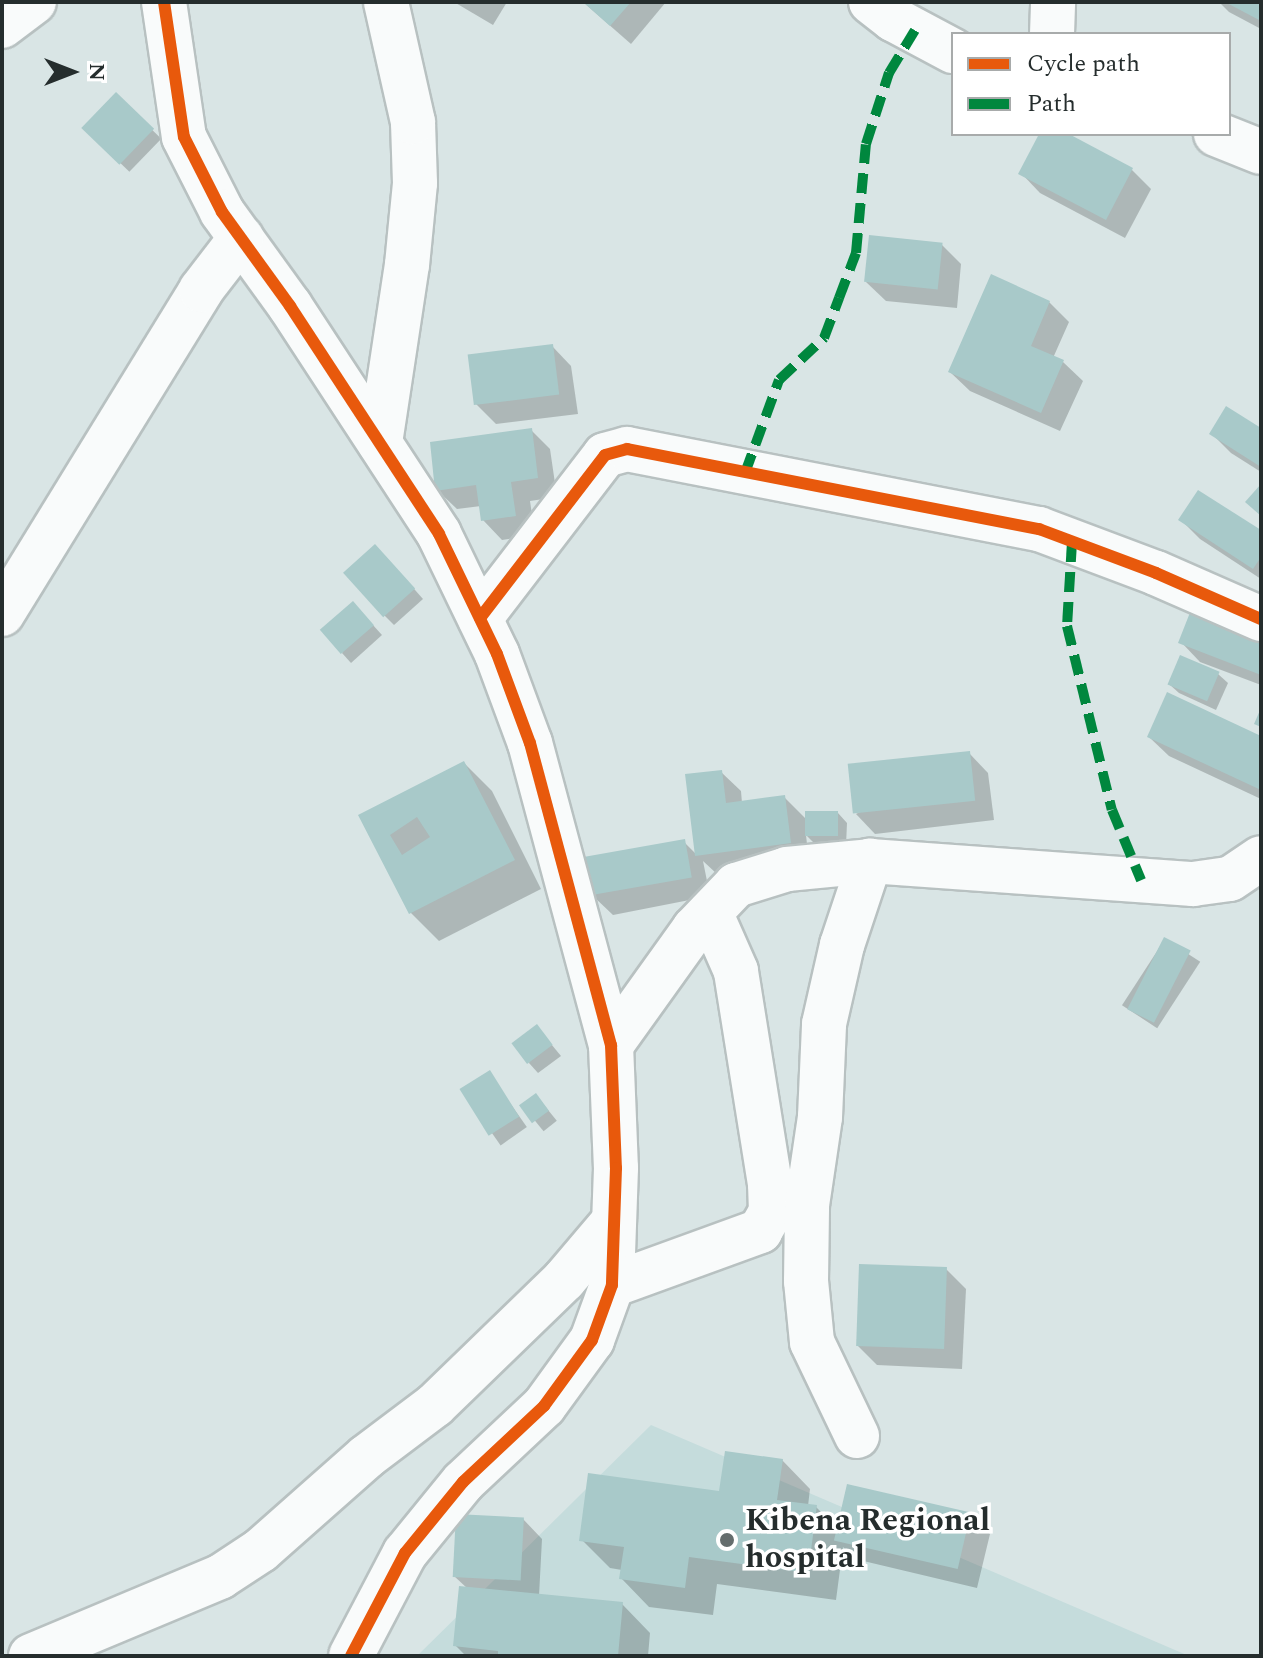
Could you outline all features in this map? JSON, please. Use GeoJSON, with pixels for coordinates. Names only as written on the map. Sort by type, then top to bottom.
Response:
{"type":"FeatureCollection","features":[{"type":"Feature","properties":{"kind":"street"},"geometry":{"type":"LineString","coordinates":[[2,26],[34,2]]}},
{"type":"Feature","properties":{"kind":"street"},"geometry":{"type":"LineString","coordinates":[[164,2],[184,137],[222,212],[439,534],[480,618],[530,743],[611,1045],[612,1285],[592,1340],[544,1406],[463,1482],[405,1553],[351,1656]]}},
{"type":"Feature","properties":{"kind":"street"},"geometry":{"type":"LineString","coordinates":[[380,443],[407,265],[415,183],[413,122],[386,2]]}},
{"type":"Feature","properties":{"kind":"street"},"geometry":{"type":"LineString","coordinates":[[871,2],[893,19],[951,50]]}},
{"type":"Feature","properties":{"kind":"street"},"geometry":{"type":"LineString","coordinates":[[1052,32],[1053,2]]}},
{"type":"Feature","properties":{"kind":"street"},"geometry":{"type":"LineString","coordinates":[[1221,136],[1261,152]]}},
{"type":"Feature","properties":{"kind":"street"},"geometry":{"type":"LineString","coordinates":[[2,614],[193,302],[241,238]]}},
{"type":"Feature","properties":{"kind":"street"},"geometry":{"type":"LineString","coordinates":[[480,618],[605,455],[627,449],[1039,529],[1156,573],[1261,619]]}},
{"type":"Feature","properties":{"kind":"street"},"geometry":{"type":"LineString","coordinates":[[611,1045],[710,912],[736,885],[787,869],[870,861],[1193,884],[1230,879],[1261,858]]}},
{"type":"Feature","properties":{"kind":"street"},"geometry":{"type":"LineString","coordinates":[[857,1436],[812,1342],[806,1281],[807,1205],[820,1117],[824,1024],[842,945],[870,861]]}},
{"type":"Feature","properties":{"kind":"street"},"geometry":{"type":"LineString","coordinates":[[612,1285],[760,1231],[771,1212],[770,1184],[736,971],[710,912]]}},
{"type":"Feature","properties":{"kind":"street"},"geometry":{"type":"LineString","coordinates":[[31,1656],[220,1577],[261,1550],[366,1457],[435,1405],[564,1280],[614,1221]]}},
{"type":"Feature","properties":{"kind":"shaded area","name":"Kibena Regional hospital"},"geometry":{"type":"Polygon","coordinates":[[[651,1425],[1189,1656],[417,1656],[651,1425]]]}},
{"type":"Feature","properties":{"kind":"building"},"geometry":{"type":"Polygon","coordinates":[[[583,2],[631,2],[610,26],[583,2]]]}},
{"type":"Feature","properties":{"kind":"building"},"geometry":{"type":"Polygon","coordinates":[[[1225,2],[1261,2],[1261,21],[1225,2]]]}},
{"type":"Feature","properties":{"kind":"building"},"geometry":{"type":"Polygon","coordinates":[[[116,92],[154,129],[119,165],[81,128],[116,92]]]}},
{"type":"Feature","properties":{"kind":"building"},"geometry":{"type":"Polygon","coordinates":[[[1038,136],[1073,136],[1133,168],[1106,220],[1018,174],[1038,136]]]}},
{"type":"Feature","properties":{"kind":"building"},"geometry":{"type":"Polygon","coordinates":[[[869,235],[943,243],[938,289],[864,282],[869,235]]]}},
{"type":"Feature","properties":{"kind":"building"},"geometry":{"type":"Polygon","coordinates":[[[991,274],[1050,301],[1031,346],[1064,360],[1041,413],[948,372],[991,274]]]}},
{"type":"Feature","properties":{"kind":"building"},"geometry":{"type":"Polygon","coordinates":[[[553,344],[559,395],[474,405],[468,354],[553,344]]]}},
{"type":"Feature","properties":{"kind":"building"},"geometry":{"type":"Polygon","coordinates":[[[1226,406],[1261,428],[1261,467],[1209,434],[1226,406]]]}},
{"type":"Feature","properties":{"kind":"building"},"geometry":{"type":"Polygon","coordinates":[[[532,428],[538,478],[511,482],[516,516],[481,521],[476,485],[435,491],[430,442],[532,428]]]}},
{"type":"Feature","properties":{"kind":"building"},"geometry":{"type":"Polygon","coordinates":[[[1261,484],[1261,516],[1245,502],[1261,484]]]}},
{"type":"Feature","properties":{"kind":"building"},"geometry":{"type":"Polygon","coordinates":[[[1198,490],[1261,530],[1261,557],[1253,569],[1178,520],[1198,490]]]}},
{"type":"Feature","properties":{"kind":"building"},"geometry":{"type":"Polygon","coordinates":[[[375,544],[415,589],[383,617],[343,573],[375,544]]]}},
{"type":"Feature","properties":{"kind":"building"},"geometry":{"type":"Polygon","coordinates":[[[353,601],[374,625],[341,654],[320,630],[353,601]]]}},
{"type":"Feature","properties":{"kind":"building"},"geometry":{"type":"Polygon","coordinates":[[[1191,610],[1261,637],[1261,675],[1178,643],[1191,610]]]}},
{"type":"Feature","properties":{"kind":"building"},"geometry":{"type":"Polygon","coordinates":[[[1180,655],[1220,672],[1207,701],[1167,684],[1180,655]]]}},
{"type":"Feature","properties":{"kind":"building"},"geometry":{"type":"Polygon","coordinates":[[[1167,692],[1261,736],[1261,790],[1147,737],[1167,692]]]}},
{"type":"Feature","properties":{"kind":"building"},"geometry":{"type":"Polygon","coordinates":[[[1261,708],[1261,727],[1254,724],[1261,708]]]}},
{"type":"Feature","properties":{"kind":"building"},"geometry":{"type":"Polygon","coordinates":[[[970,751],[975,801],[853,814],[848,764],[970,751]]]}},
{"type":"Feature","properties":{"kind":"building"},"geometry":{"type":"Polygon","coordinates":[[[464,761],[515,860],[409,914],[358,815],[464,761]],[[417,817],[390,835],[402,855],[430,837],[417,817]]]}},
{"type":"Feature","properties":{"kind":"building"},"geometry":{"type":"Polygon","coordinates":[[[722,770],[726,803],[785,795],[791,843],[695,856],[685,774],[722,770]]]}},
{"type":"Feature","properties":{"kind":"building"},"geometry":{"type":"Polygon","coordinates":[[[805,811],[838,811],[838,836],[805,836],[805,811]]]}},
{"type":"Feature","properties":{"kind":"building"},"geometry":{"type":"Polygon","coordinates":[[[685,839],[692,877],[590,895],[584,857],[685,839]]]}},
{"type":"Feature","properties":{"kind":"building"},"geometry":{"type":"Polygon","coordinates":[[[1164,937],[1191,951],[1154,1023],[1127,1009],[1164,937]]]}},
{"type":"Feature","properties":{"kind":"building"},"geometry":{"type":"Polygon","coordinates":[[[537,1024],[553,1045],[527,1064],[511,1043],[537,1024]]]}},
{"type":"Feature","properties":{"kind":"building"},"geometry":{"type":"Polygon","coordinates":[[[490,1070],[519,1117],[489,1136],[459,1089],[490,1070]]]}},
{"type":"Feature","properties":{"kind":"building"},"geometry":{"type":"Polygon","coordinates":[[[536,1093],[549,1111],[532,1123],[519,1105],[536,1093]]]}},
{"type":"Feature","properties":{"kind":"building"},"geometry":{"type":"Polygon","coordinates":[[[859,1264],[947,1267],[944,1349],[856,1346],[859,1264]]]}},
{"type":"Feature","properties":{"kind":"building"},"geometry":{"type":"Polygon","coordinates":[[[725,1451],[783,1459],[777,1500],[817,1505],[808,1573],[689,1557],[685,1588],[619,1579],[624,1547],[579,1541],[588,1473],[719,1491],[725,1451]]]}},
{"type":"Feature","properties":{"kind":"building"},"geometry":{"type":"Polygon","coordinates":[[[847,1484],[971,1513],[958,1569],[834,1541],[847,1484]]]}},
{"type":"Feature","properties":{"kind":"building"},"geometry":{"type":"Polygon","coordinates":[[[456,1514],[524,1518],[521,1580],[453,1577],[456,1514]]]}},
{"type":"Feature","properties":{"kind":"building"},"geometry":{"type":"Polygon","coordinates":[[[459,1586],[623,1602],[618,1656],[498,1656],[498,1651],[453,1646],[459,1586]]]}},
{"type":"Feature","properties":{"kind":"marked path"},"geometry":{"type":"LineString","coordinates":[[745,473],[779,380],[824,338],[856,253],[866,144],[889,73],[915,30]]}},
{"type":"Feature","properties":{"kind":"marked path"},"geometry":{"type":"LineString","coordinates":[[1072,542],[1067,626],[1112,810],[1141,880]]}},
{"type":"Feature","properties":{"kind":"cycle path"},"geometry":{"type":"LineString","coordinates":[[164,2],[184,137],[222,212],[290,306],[439,534],[497,654],[530,743],[611,1045],[616,1168],[612,1285],[592,1340],[544,1406],[463,1482],[405,1553],[351,1656]]}},
{"type":"Feature","properties":{"kind":"cycle path"},"geometry":{"type":"LineString","coordinates":[[480,618],[605,455],[627,449],[1039,529],[1156,573],[1261,619]]}},
{"type":"Feature","properties":{"kind":"place","name":"Kibena Regional hospital"},"geometry":{"type":"Point","coordinates":[727,1540]}}]}
